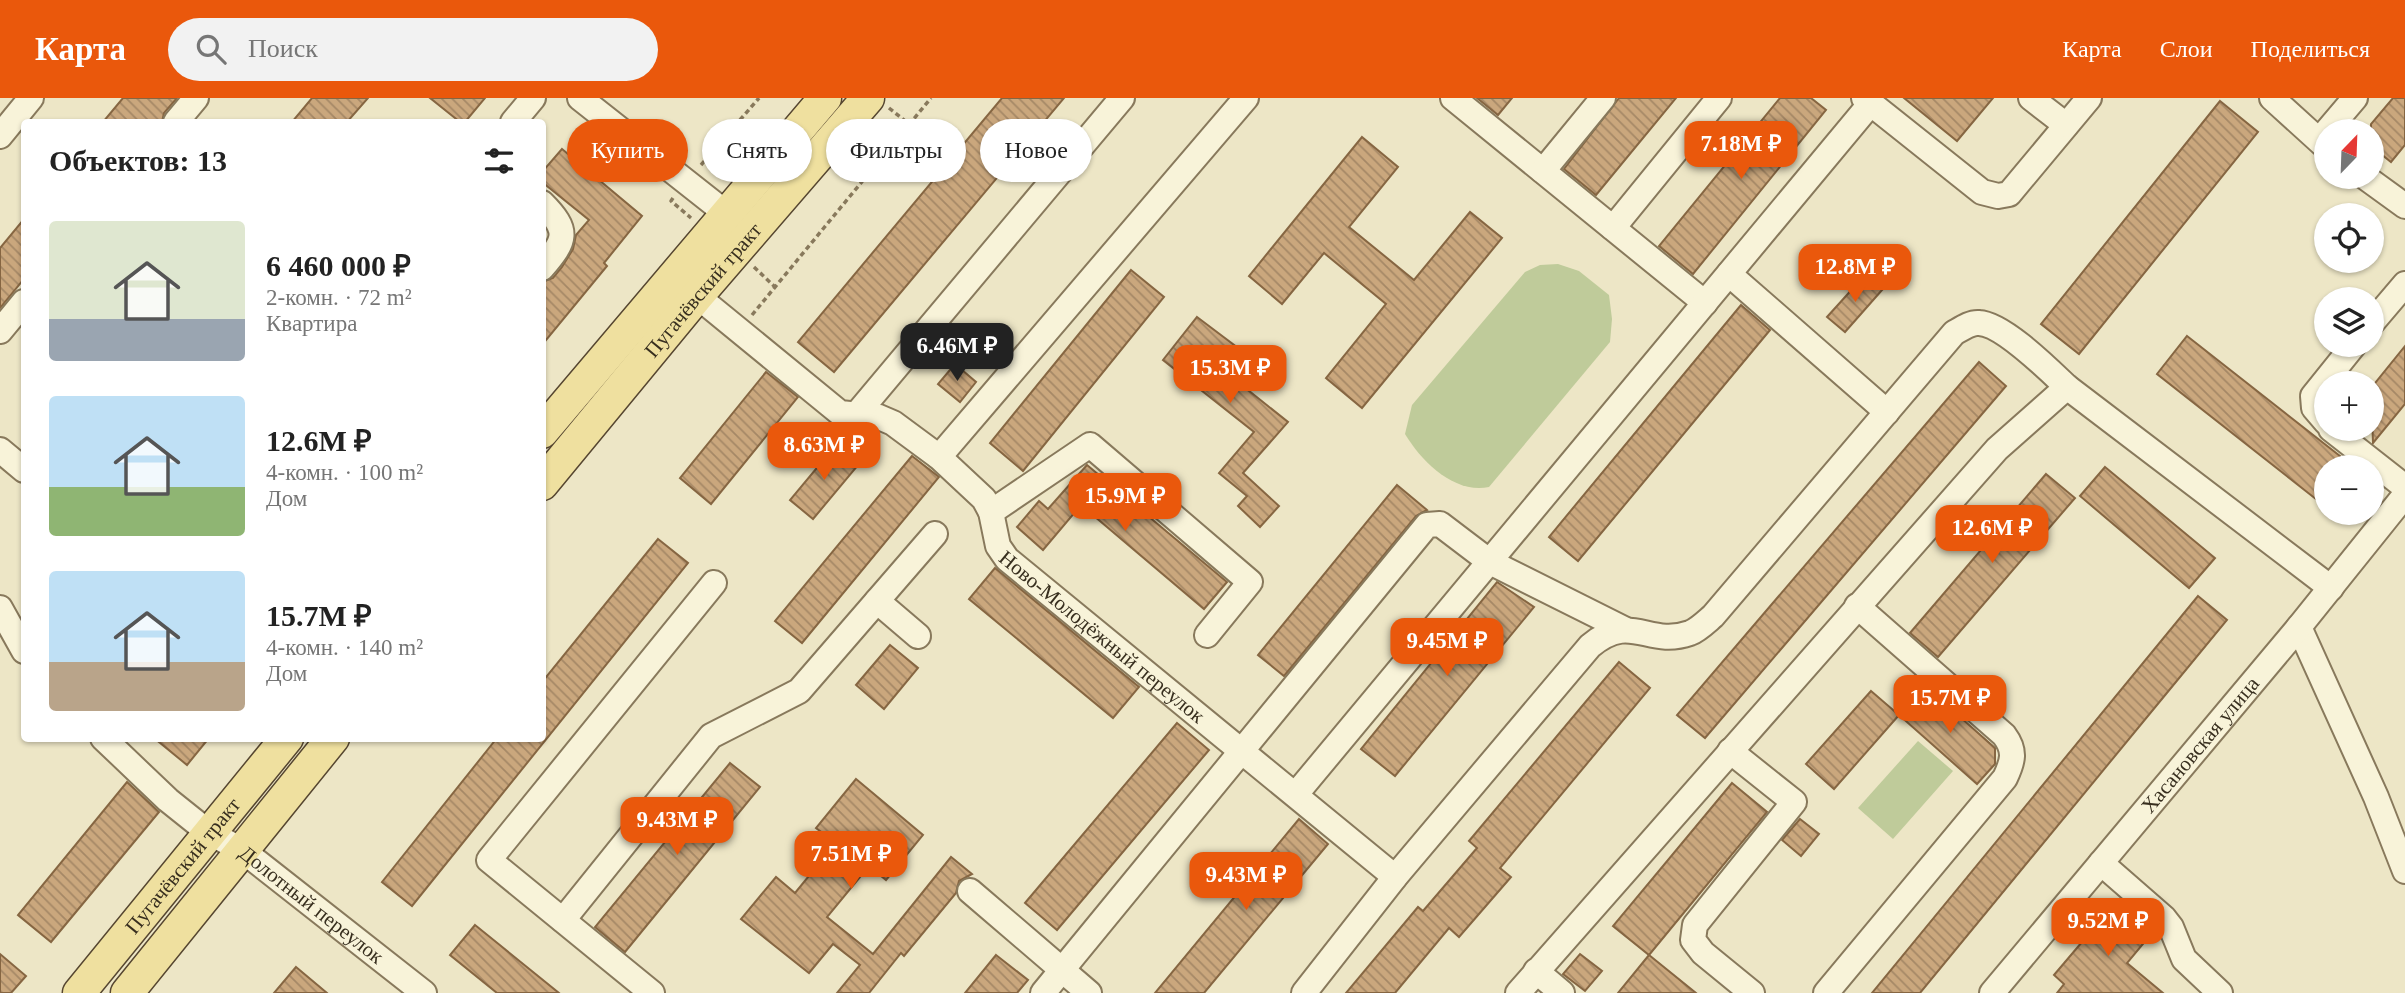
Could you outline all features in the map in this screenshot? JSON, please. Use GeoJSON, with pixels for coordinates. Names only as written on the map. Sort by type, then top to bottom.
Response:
{"type":"FeatureCollection","features":[{"type":"Feature","properties":{"kind":"main road","name":"Пугачёвский тракт"},"geometry":{"type":"LineString","coordinates":[[546,427],[825,98]]}},
{"type":"Feature","properties":{"kind":"main road","name":"Пугачёвский тракт"},"geometry":{"type":"LineString","coordinates":[[546,479],[697,296],[876,101]]}},
{"type":"Feature","properties":{"kind":"main road","name":"Пугачёвский тракт"},"geometry":{"type":"LineString","coordinates":[[79,993],[284,742]]}},
{"type":"Feature","properties":{"kind":"main road","name":"Пугачёвский тракт"},"geometry":{"type":"LineString","coordinates":[[127,993],[330,742]]}},
{"type":"Feature","properties":{"kind":"street"},"geometry":{"type":"LineString","coordinates":[[0,136],[31,98]]}},
{"type":"Feature","properties":{"kind":"street"},"geometry":{"type":"LineString","coordinates":[[178,119],[196,98]]}},
{"type":"Feature","properties":{"kind":"street"},"geometry":{"type":"LineString","coordinates":[[516,119],[533,98]]}},
{"type":"Feature","properties":{"kind":"street"},"geometry":{"type":"LineString","coordinates":[[580,98],[607,119]]}},
{"type":"Feature","properties":{"kind":"street"},"geometry":{"type":"LineString","coordinates":[[856,415],[1122,98]]}},
{"type":"Feature","properties":{"kind":"street"},"geometry":{"type":"LineString","coordinates":[[939,457],[1246,98]]}},
{"type":"Feature","properties":{"kind":"street"},"geometry":{"type":"LineString","coordinates":[[1453,98],[1705,303]]}},
{"type":"Feature","properties":{"kind":"street"},"geometry":{"type":"LineString","coordinates":[[1543,171],[1603,98]]}},
{"type":"Feature","properties":{"kind":"street"},"geometry":{"type":"LineString","coordinates":[[1613,228],[1719,98]]}},
{"type":"Feature","properties":{"kind":"street"},"geometry":{"type":"LineString","coordinates":[[2031,98],[2066,125]]}},
{"type":"Feature","properties":{"kind":"street"},"geometry":{"type":"LineString","coordinates":[[1296,794],[1729,274],[1867,101],[1982,192],[1998,196],[2009,194],[2089,98]]}},
{"type":"Feature","properties":{"kind":"street"},"geometry":{"type":"LineString","coordinates":[[2272,98],[2314,130]]}},
{"type":"Feature","properties":{"kind":"street"},"geometry":{"type":"LineString","coordinates":[[2339,119],[2355,98]]}},
{"type":"Feature","properties":{"kind":"street"},"geometry":{"type":"LineString","coordinates":[[687,182],[727,214]]}},
{"type":"Feature","properties":{"kind":"street"},"geometry":{"type":"LineString","coordinates":[[2382,189],[2405,206]]}},
{"type":"Feature","properties":{"kind":"street"},"geometry":{"type":"LineString","coordinates":[[546,207],[555,216],[564,234],[561,247],[546,264]]}},
{"type":"Feature","properties":{"kind":"street"},"geometry":{"type":"LineString","coordinates":[[1729,274],[1887,412]]}},
{"type":"Feature","properties":{"kind":"street"},"geometry":{"type":"LineString","coordinates":[[2384,309],[2405,284]]}},
{"type":"Feature","properties":{"kind":"street","name":"Ново-Молодёжный переулок"},"geometry":{"type":"LineString","coordinates":[[697,296],[840,413],[879,417],[893,423],[939,457],[984,499],[991,512],[998,546],[1007,559],[1395,877]]}},
{"type":"Feature","properties":{"kind":"street"},"geometry":{"type":"LineString","coordinates":[[0,331],[21,306]]}},
{"type":"Feature","properties":{"kind":"street"},"geometry":{"type":"LineString","coordinates":[[1043,993],[1427,525],[1440,524],[1490,562],[1624,629],[1671,637],[1692,632],[1713,616],[1954,333],[1975,322],[1989,324],[2042,363],[2067,387],[2331,588]]}},
{"type":"Feature","properties":{"kind":"street"},"geometry":{"type":"LineString","coordinates":[[2333,371],[2344,357]]}},
{"type":"Feature","properties":{"kind":"street"},"geometry":{"type":"LineString","coordinates":[[1518,993],[1997,449],[2067,387]]}},
{"type":"Feature","properties":{"kind":"street"},"geometry":{"type":"LineString","coordinates":[[2346,441],[2405,488]]}},
{"type":"Feature","properties":{"kind":"street"},"geometry":{"type":"LineString","coordinates":[[991,512],[1090,445],[1251,582],[1207,635]]}},
{"type":"Feature","properties":{"kind":"street"},"geometry":{"type":"LineString","coordinates":[[0,450],[21,468]]}},
{"type":"Feature","properties":{"kind":"street","name":"Хасановская улица"},"geometry":{"type":"LineString","coordinates":[[1992,993],[2299,627],[2405,495]]}},
{"type":"Feature","properties":{"kind":"street"},"geometry":{"type":"LineString","coordinates":[[563,920],[710,736],[799,691],[935,534]]}},
{"type":"Feature","properties":{"kind":"street"},"geometry":{"type":"LineString","coordinates":[[652,993],[489,860],[714,583]]}},
{"type":"Feature","properties":{"kind":"street"},"geometry":{"type":"LineString","coordinates":[[877,601],[918,636]]}},
{"type":"Feature","properties":{"kind":"street"},"geometry":{"type":"LineString","coordinates":[[1826,993],[2005,778],[2013,760],[2012,745],[2004,735],[1857,606]]}},
{"type":"Feature","properties":{"kind":"street"},"geometry":{"type":"LineString","coordinates":[[12,613],[21,642]]}},
{"type":"Feature","properties":{"kind":"street"},"geometry":{"type":"LineString","coordinates":[[2299,627],[2376,797],[2405,870]]}},
{"type":"Feature","properties":{"kind":"street"},"geometry":{"type":"LineString","coordinates":[[1304,993],[1395,877],[1590,646],[1606,632],[1624,629]]}},
{"type":"Feature","properties":{"kind":"street","name":"Долотный переулок"},"geometry":{"type":"LineString","coordinates":[[107,742],[168,800],[208,832],[242,850],[424,993]]}},
{"type":"Feature","properties":{"kind":"street"},"geometry":{"type":"LineString","coordinates":[[1730,751],[1794,802],[1695,925],[1693,940],[1703,953],[1752,993]]}},
{"type":"Feature","properties":{"kind":"street"},"geometry":{"type":"LineString","coordinates":[[2101,863],[2164,918],[2171,927],[2184,959],[2220,993]]}},
{"type":"Feature","properties":{"kind":"street"},"geometry":{"type":"LineString","coordinates":[[970,891],[1089,993]]}},
{"type":"Feature","properties":{"kind":"street"},"geometry":{"type":"LineString","coordinates":[[1536,971],[1562,993]]}},
{"type":"Feature","properties":{"kind":"path"},"geometry":{"type":"LineString","coordinates":[[688,181],[759,98]]}},
{"type":"Feature","properties":{"kind":"path"},"geometry":{"type":"LineString","coordinates":[[913,119],[931,98]]}},
{"type":"Feature","properties":{"kind":"path"},"geometry":{"type":"LineString","coordinates":[[876,101],[902,119]]}},
{"type":"Feature","properties":{"kind":"path"},"geometry":{"type":"LineString","coordinates":[[687,182],[671,201],[696,222]]}},
{"type":"Feature","properties":{"kind":"path"},"geometry":{"type":"LineString","coordinates":[[739,331],[861,182]]}},
{"type":"Feature","properties":{"kind":"path"},"geometry":{"type":"LineString","coordinates":[[754,267],[775,287]]}},
{"type":"Feature","properties":{"kind":"green space"},"geometry":{"type":"Polygon","coordinates":[[[1558,264],[1579,271],[1609,295],[1612,319],[1610,342],[1489,487],[1476,488],[1452,481],[1440,474],[1420,455],[1405,434],[1412,405],[1525,272],[1540,265],[1558,264]]]}},
{"type":"Feature","properties":{"kind":"green space"},"geometry":{"type":"Polygon","coordinates":[[[1918,741],[1953,771],[1893,839],[1858,808],[1918,741]]]}},
{"type":"Feature","properties":{"kind":"building"},"geometry":{"type":"Polygon","coordinates":[[[123,98],[177,98],[164,113],[163,119],[106,119],[123,98]]]}},
{"type":"Feature","properties":{"kind":"building"},"geometry":{"type":"Polygon","coordinates":[[[312,98],[368,98],[350,119],[294,119],[312,98]]]}},
{"type":"Feature","properties":{"kind":"building"},"geometry":{"type":"Polygon","coordinates":[[[430,98],[485,98],[468,119],[456,119],[430,98]]]}},
{"type":"Feature","properties":{"kind":"building"},"geometry":{"type":"Polygon","coordinates":[[[1002,98],[1064,98],[1046,119],[984,119],[1002,98]]]}},
{"type":"Feature","properties":{"kind":"building"},"geometry":{"type":"Polygon","coordinates":[[[1477,98],[1512,98],[1498,115],[1477,98]]]}},
{"type":"Feature","properties":{"kind":"building"},"geometry":{"type":"Polygon","coordinates":[[[1619,98],[1676,98],[1596,195],[1564,169],[1619,98]]]}},
{"type":"Feature","properties":{"kind":"building"},"geometry":{"type":"Polygon","coordinates":[[[1780,98],[1811,98],[1826,110],[1693,274],[1659,246],[1780,98]]]}},
{"type":"Feature","properties":{"kind":"building"},"geometry":{"type":"Polygon","coordinates":[[[1904,98],[1993,98],[1957,141],[1904,98]]]}},
{"type":"Feature","properties":{"kind":"building"},"geometry":{"type":"Polygon","coordinates":[[[2393,98],[2405,98],[2405,145],[2391,162],[2384,156],[2384,119],[2375,119],[2393,98]]]}},
{"type":"Feature","properties":{"kind":"building"},"geometry":{"type":"Polygon","coordinates":[[[2220,101],[2258,132],[2079,354],[2041,324],[2220,101]]]}},
{"type":"Feature","properties":{"kind":"building"},"geometry":{"type":"Polygon","coordinates":[[[980,124],[980,182],[993,182],[834,372],[798,342],[932,182],[966,182],[966,141],[980,124]]]}},
{"type":"Feature","properties":{"kind":"building"},"geometry":{"type":"Polygon","coordinates":[[[1362,137],[1398,167],[1349,227],[1414,280],[1470,212],[1502,238],[1362,408],[1326,378],[1386,304],[1324,253],[1282,304],[1249,276],[1362,137]]]}},
{"type":"Feature","properties":{"kind":"building"},"geometry":{"type":"Polygon","coordinates":[[[562,149],[567,153],[567,182],[601,182],[642,216],[604,263],[607,266],[546,340],[546,281],[553,278],[562,267],[573,249],[576,235],[589,220],[546,185],[546,167],[562,149]]]}},
{"type":"Feature","properties":{"kind":"building"},"geometry":{"type":"Polygon","coordinates":[[[21,223],[21,283],[0,308],[0,248],[21,223]]]}},
{"type":"Feature","properties":{"kind":"building"},"geometry":{"type":"Polygon","coordinates":[[[1131,270],[1164,297],[1023,471],[990,443],[1131,270]]]}},
{"type":"Feature","properties":{"kind":"building"},"geometry":{"type":"Polygon","coordinates":[[[1865,275],[1882,290],[1845,332],[1827,317],[1865,275]]]}},
{"type":"Feature","properties":{"kind":"building"},"geometry":{"type":"Polygon","coordinates":[[[1741,305],[1770,330],[1578,561],[1549,537],[1741,305]]]}},
{"type":"Feature","properties":{"kind":"building"},"geometry":{"type":"Polygon","coordinates":[[[1197,317],[1250,357],[1233,378],[1288,422],[1243,473],[1279,506],[1260,527],[1238,506],[1247,496],[1219,473],[1254,432],[1163,360],[1197,317]]]}},
{"type":"Feature","properties":{"kind":"building"},"geometry":{"type":"Polygon","coordinates":[[[2187,336],[2314,436],[2314,441],[2321,441],[2339,455],[2314,455],[2314,498],[2157,374],[2187,336]]]}},
{"type":"Feature","properties":{"kind":"building"},"geometry":{"type":"Polygon","coordinates":[[[2405,346],[2405,404],[2384,430],[2384,372],[2405,346]]]}},
{"type":"Feature","properties":{"kind":"building"},"geometry":{"type":"Polygon","coordinates":[[[1979,362],[2006,386],[1705,738],[1677,715],[1979,362]]]}},
{"type":"Feature","properties":{"kind":"building"},"geometry":{"type":"Polygon","coordinates":[[[955,364],[976,382],[960,402],[938,384],[955,364]]]}},
{"type":"Feature","properties":{"kind":"building"},"geometry":{"type":"Polygon","coordinates":[[[766,372],[798,397],[711,504],[680,478],[766,372]]]}},
{"type":"Feature","properties":{"kind":"building"},"geometry":{"type":"Polygon","coordinates":[[[836,445],[859,464],[813,519],[790,500],[836,445]]]}},
{"type":"Feature","properties":{"kind":"building"},"geometry":{"type":"Polygon","coordinates":[[[912,456],[939,477],[802,643],[775,621],[912,456]]]}},
{"type":"Feature","properties":{"kind":"building"},"geometry":{"type":"Polygon","coordinates":[[[1087,465],[1227,582],[1204,609],[1081,505],[1043,550],[1017,527],[1039,501],[1048,509],[1087,465]]]}},
{"type":"Feature","properties":{"kind":"building"},"geometry":{"type":"Polygon","coordinates":[[[2105,467],[2215,558],[2189,588],[2080,496],[2105,467]]]}},
{"type":"Feature","properties":{"kind":"building"},"geometry":{"type":"Polygon","coordinates":[[[2046,474],[2075,498],[1938,657],[1910,633],[2046,474]]]}},
{"type":"Feature","properties":{"kind":"building"},"geometry":{"type":"Polygon","coordinates":[[[1397,485],[1427,510],[1416,516],[1284,676],[1258,655],[1397,485]]]}},
{"type":"Feature","properties":{"kind":"building"},"geometry":{"type":"Polygon","coordinates":[[[658,539],[688,563],[546,739],[546,677],[658,539]]]}},
{"type":"Feature","properties":{"kind":"building"},"geometry":{"type":"Polygon","coordinates":[[[995,568],[1139,687],[1113,718],[969,599],[995,568]]]}},
{"type":"Feature","properties":{"kind":"building"},"geometry":{"type":"Polygon","coordinates":[[[1497,582],[1534,607],[1395,776],[1361,749],[1497,582]]]}},
{"type":"Feature","properties":{"kind":"building"},"geometry":{"type":"Polygon","coordinates":[[[2198,596],[2227,620],[1920,993],[1872,993],[2198,596]]]}},
{"type":"Feature","properties":{"kind":"building"},"geometry":{"type":"Polygon","coordinates":[[[890,645],[918,668],[884,709],[856,685],[890,645]]]}},
{"type":"Feature","properties":{"kind":"building"},"geometry":{"type":"Polygon","coordinates":[[[1619,662],[1650,688],[1500,868],[1511,877],[1459,937],[1449,928],[1395,993],[1346,993],[1418,907],[1423,911],[1477,848],[1469,841],[1619,662]]]}},
{"type":"Feature","properties":{"kind":"building"},"geometry":{"type":"Polygon","coordinates":[[[1925,686],[1995,748],[1995,764],[1977,784],[1899,715],[1925,686]]]}},
{"type":"Feature","properties":{"kind":"building"},"geometry":{"type":"Polygon","coordinates":[[[1871,691],[1899,715],[1834,789],[1806,764],[1871,691]]]}},
{"type":"Feature","properties":{"kind":"building"},"geometry":{"type":"Polygon","coordinates":[[[1177,723],[1209,750],[1057,930],[1025,903],[1177,723]]]}},
{"type":"Feature","properties":{"kind":"building"},"geometry":{"type":"Polygon","coordinates":[[[159,742],[206,742],[187,765],[159,742]]]}},
{"type":"Feature","properties":{"kind":"building"},"geometry":{"type":"Polygon","coordinates":[[[494,742],[544,742],[412,906],[382,882],[494,742]]]}},
{"type":"Feature","properties":{"kind":"building"},"geometry":{"type":"Polygon","coordinates":[[[730,763],[760,787],[625,952],[595,927],[730,763]]]}},
{"type":"Feature","properties":{"kind":"building"},"geometry":{"type":"Polygon","coordinates":[[[856,779],[923,835],[886,880],[869,866],[827,917],[873,954],[951,857],[972,874],[959,881],[956,893],[904,956],[901,953],[869,993],[837,993],[860,965],[833,944],[809,973],[741,919],[776,877],[795,893],[836,843],[816,828],[856,779]]]}},
{"type":"Feature","properties":{"kind":"building"},"geometry":{"type":"Polygon","coordinates":[[[127,782],[159,812],[51,942],[18,915],[127,782]]]}},
{"type":"Feature","properties":{"kind":"building"},"geometry":{"type":"Polygon","coordinates":[[[1732,783],[1767,812],[1649,955],[1613,926],[1732,783]]]}},
{"type":"Feature","properties":{"kind":"building"},"geometry":{"type":"Polygon","coordinates":[[[1299,819],[1328,844],[1204,993],[1155,993],[1299,819]]]}},
{"type":"Feature","properties":{"kind":"building"},"geometry":{"type":"Polygon","coordinates":[[[1800,819],[1819,834],[1801,856],[1782,840],[1800,819]]]}},
{"type":"Feature","properties":{"kind":"building"},"geometry":{"type":"Polygon","coordinates":[[[2116,902],[2152,933],[2127,963],[2163,993],[2057,993],[2064,984],[2054,975],[2116,902]]]}},
{"type":"Feature","properties":{"kind":"building"},"geometry":{"type":"Polygon","coordinates":[[[475,925],[559,993],[497,993],[450,955],[475,925]]]}},
{"type":"Feature","properties":{"kind":"building"},"geometry":{"type":"Polygon","coordinates":[[[0,954],[26,976],[11,993],[0,993],[0,954]]]}},
{"type":"Feature","properties":{"kind":"building"},"geometry":{"type":"Polygon","coordinates":[[[1580,954],[1602,971],[1585,991],[1563,974],[1580,954]]]}},
{"type":"Feature","properties":{"kind":"building"},"geometry":{"type":"Polygon","coordinates":[[[996,955],[1028,980],[1017,993],[965,993],[996,955]]]}},
{"type":"Feature","properties":{"kind":"building"},"geometry":{"type":"Polygon","coordinates":[[[1649,955],[1696,993],[1618,993],[1649,955]]]}},
{"type":"Feature","properties":{"kind":"building"},"geometry":{"type":"Polygon","coordinates":[[[296,967],[327,993],[274,993],[296,967]]]}}]}
